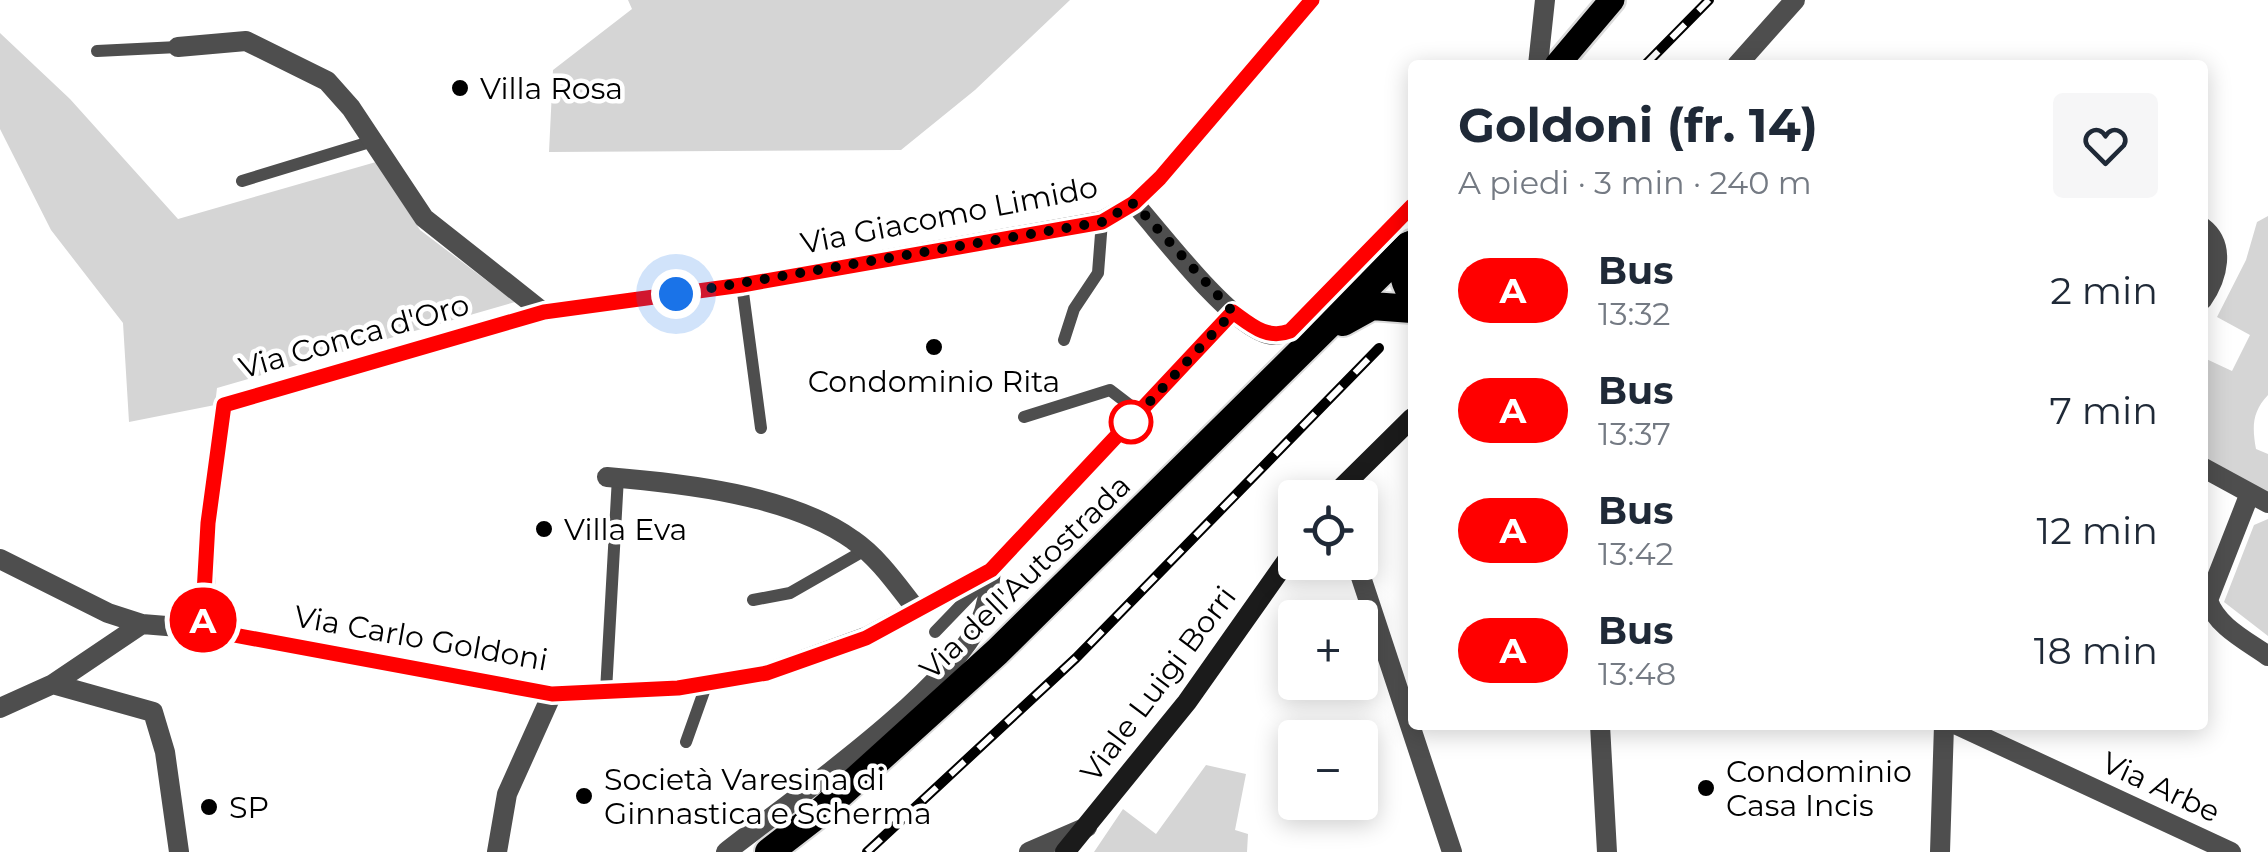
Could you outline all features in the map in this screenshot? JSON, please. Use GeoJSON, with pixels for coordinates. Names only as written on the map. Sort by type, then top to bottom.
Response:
{"type":"FeatureCollection","features":[{"type":"Feature","properties":{"kind":"highway"},"geometry":{"type":"LineString","coordinates":[[1316,339],[1408,245]]}},
{"type":"Feature","properties":{"kind":"highway"},"geometry":{"type":"LineString","coordinates":[[1316,339],[1362,309],[1408,298]]}},
{"type":"Feature","properties":{"kind":"highway","name":"Via dell'Autostrada"},"geometry":{"type":"LineString","coordinates":[[769,852],[830,804],[997,652],[1316,339]]}},
{"type":"Feature","properties":{"kind":"main road"},"geometry":{"type":"LineString","coordinates":[[1561,60],[1612,0]]}},
{"type":"Feature","properties":{"kind":"main road"},"geometry":{"type":"LineString","coordinates":[[1578,60],[1592,23]]}},
{"type":"Feature","properties":{"kind":"main road"},"geometry":{"type":"LineString","coordinates":[[1408,248],[1401,266],[1408,290]]}},
{"type":"Feature","properties":{"kind":"main road"},"geometry":{"type":"LineString","coordinates":[[1349,480],[1408,422]]}},
{"type":"Feature","properties":{"kind":"main road","name":"Viale Luigi Borri"},"geometry":{"type":"LineString","coordinates":[[1065,852],[1188,702],[1278,573]]}},
{"type":"Feature","properties":{"kind":"street","name":"Via Giacomo Limido"},"geometry":{"type":"LineString","coordinates":[[544,312],[742,285],[1102,222],[1134,203],[1312,0]]}},
{"type":"Feature","properties":{"kind":"street"},"geometry":{"type":"LineString","coordinates":[[1539,60],[1545,0]]}},
{"type":"Feature","properties":{"kind":"street"},"geometry":{"type":"LineString","coordinates":[[1742,60],[1795,0]]}},
{"type":"Feature","properties":{"kind":"street"},"geometry":{"type":"LineString","coordinates":[[178,47],[246,41],[309,70],[352,108],[424,218],[544,312]]}},
{"type":"Feature","properties":{"kind":"street"},"geometry":{"type":"LineString","coordinates":[[1134,203],[1233,312],[1260,332],[1278,335],[1290,331],[1408,210]]}},
{"type":"Feature","properties":{"kind":"street"},"geometry":{"type":"LineString","coordinates":[[2208,231],[2219,256],[2208,284]]}},
{"type":"Feature","properties":{"kind":"street","name":"Via Conca d'Oro"},"geometry":{"type":"LineString","coordinates":[[202,629],[208,523],[224,405],[544,312]]}},
{"type":"Feature","properties":{"kind":"street","name":"Via Carlo Goldoni"},"geometry":{"type":"LineString","coordinates":[[0,559],[108,613],[142,624],[202,629],[552,694],[708,683],[767,673],[866,638],[991,572],[1233,312]]}},
{"type":"Feature","properties":{"kind":"street"},"geometry":{"type":"LineString","coordinates":[[2208,469],[2259,498],[2208,600],[2212,612],[2229,628],[2268,656]]}},
{"type":"Feature","properties":{"kind":"street"},"geometry":{"type":"LineString","coordinates":[[612,477],[768,501],[832,526],[865,550],[916,609]]}},
{"type":"Feature","properties":{"kind":"street"},"geometry":{"type":"LineString","coordinates":[[726,852],[888,722],[956,658],[987,606],[991,572]]}},
{"type":"Feature","properties":{"kind":"street"},"geometry":{"type":"LineString","coordinates":[[1362,580],[1408,719]]}},
{"type":"Feature","properties":{"kind":"street"},"geometry":{"type":"LineString","coordinates":[[0,708],[53,684],[142,624]]}},
{"type":"Feature","properties":{"kind":"street"},"geometry":{"type":"LineString","coordinates":[[53,684],[153,712],[165,752],[180,852]]}},
{"type":"Feature","properties":{"kind":"street"},"geometry":{"type":"LineString","coordinates":[[497,852],[507,794],[552,694]]}},
{"type":"Feature","properties":{"kind":"street"},"geometry":{"type":"LineString","coordinates":[[1412,730],[1452,852]]}},
{"type":"Feature","properties":{"kind":"street"},"geometry":{"type":"LineString","coordinates":[[1600,730],[1607,852]]}},
{"type":"Feature","properties":{"kind":"street"},"geometry":{"type":"LineString","coordinates":[[1940,852],[1944,730]]}},
{"type":"Feature","properties":{"kind":"street","name":"Via Arbe"},"geometry":{"type":"LineString","coordinates":[[1968,730],[2231,852]]}},
{"type":"Feature","properties":{"kind":"street"},"geometry":{"type":"LineString","coordinates":[[1028,852],[1087,826]]}},
{"type":"Feature","properties":{"kind":"lane"},"geometry":{"type":"LineString","coordinates":[[97,52],[178,47]]}},
{"type":"Feature","properties":{"kind":"lane"},"geometry":{"type":"LineString","coordinates":[[242,181],[373,141]]}},
{"type":"Feature","properties":{"kind":"lane"},"geometry":{"type":"LineString","coordinates":[[1064,340],[1074,309],[1098,274],[1102,222]]}},
{"type":"Feature","properties":{"kind":"lane"},"geometry":{"type":"LineString","coordinates":[[742,285],[760,428]]}},
{"type":"Feature","properties":{"kind":"lane"},"geometry":{"type":"LineString","coordinates":[[1024,417],[1110,390],[1140,413]]}},
{"type":"Feature","properties":{"kind":"lane"},"geometry":{"type":"LineString","coordinates":[[606,690],[612,477]]}},
{"type":"Feature","properties":{"kind":"lane"},"geometry":{"type":"LineString","coordinates":[[753,600],[790,593],[865,550]]}},
{"type":"Feature","properties":{"kind":"lane"},"geometry":{"type":"LineString","coordinates":[[935,632],[991,572]]}},
{"type":"Feature","properties":{"kind":"lane"},"geometry":{"type":"LineString","coordinates":[[686,742],[708,683]]}},
{"type":"Feature","properties":{"kind":"shaded area"},"geometry":{"type":"Polygon","coordinates":[[[628,0],[1070,0],[975,90],[901,150],[549,152],[553,70],[632,9],[628,0]]]}},
{"type":"Feature","properties":{"kind":"shaded area"},"geometry":{"type":"Polygon","coordinates":[[[0,33],[70,99],[178,219],[376,162],[420,230],[515,302],[217,388],[215,405],[129,422],[123,323],[51,230],[0,129],[0,33]]]}},
{"type":"Feature","properties":{"kind":"shaded area"},"geometry":{"type":"Polygon","coordinates":[[[2268,216],[2268,395],[2256,414],[2254,427],[2256,449],[2268,454],[2268,495],[2208,464],[2208,360],[2232,371],[2250,335],[2217,317],[2246,260],[2257,222],[2268,216]]]}},
{"type":"Feature","properties":{"kind":"shaded area"},"geometry":{"type":"Polygon","coordinates":[[[2268,519],[2268,636],[2224,602],[2254,525],[2268,519]]]}},
{"type":"Feature","properties":{"kind":"shaded area"},"geometry":{"type":"Polygon","coordinates":[[[1206,765],[1246,774],[1235,830],[1248,834],[1247,852],[1094,852],[1123,809],[1156,834],[1206,765]]]}},
{"type":"Feature","properties":{"kind":"railway"},"geometry":{"type":"LineString","coordinates":[[1650,60],[1709,0]]}},
{"type":"Feature","properties":{"kind":"railway"},"geometry":{"type":"LineString","coordinates":[[867,852],[1076,658],[1379,348]]}},
{"type":"Feature","properties":{"kind":"bus line","name":"A"},"geometry":{"type":"LineString","coordinates":[[1312,0],[1160,178],[1134,203],[1102,222],[742,285],[544,312],[224,405],[208,523],[202,629],[552,694],[678,688],[767,673],[866,638],[991,570],[1233,312],[1260,332],[1278,335],[1290,331],[1408,210]]}},
{"type":"Feature","properties":{"kind":"place","name":"Villa Rosa"},"geometry":{"type":"Point","coordinates":[460,88]}},
{"type":"Feature","properties":{"kind":"place","name":"Condominio Rita"},"geometry":{"type":"Point","coordinates":[934,347]}},
{"type":"Feature","properties":{"kind":"place","name":"Villa Eva"},"geometry":{"type":"Point","coordinates":[544,529]}},
{"type":"Feature","properties":{"kind":"place","name":"Condominio Casa Incis"},"geometry":{"type":"Point","coordinates":[1706,788]}},
{"type":"Feature","properties":{"kind":"place","name":"Società Varesina di Ginnastica e Scherma"},"geometry":{"type":"Point","coordinates":[584,796]}},
{"type":"Feature","properties":{"kind":"place","name":"SP"},"geometry":{"type":"Point","coordinates":[209,807]}},
{"type":"Feature","properties":{"kind":"route"},"geometry":{"type":"LineString","coordinates":[[676,294],[1102,222],[1134,203],[1233,312],[1131,422]]}}]}
